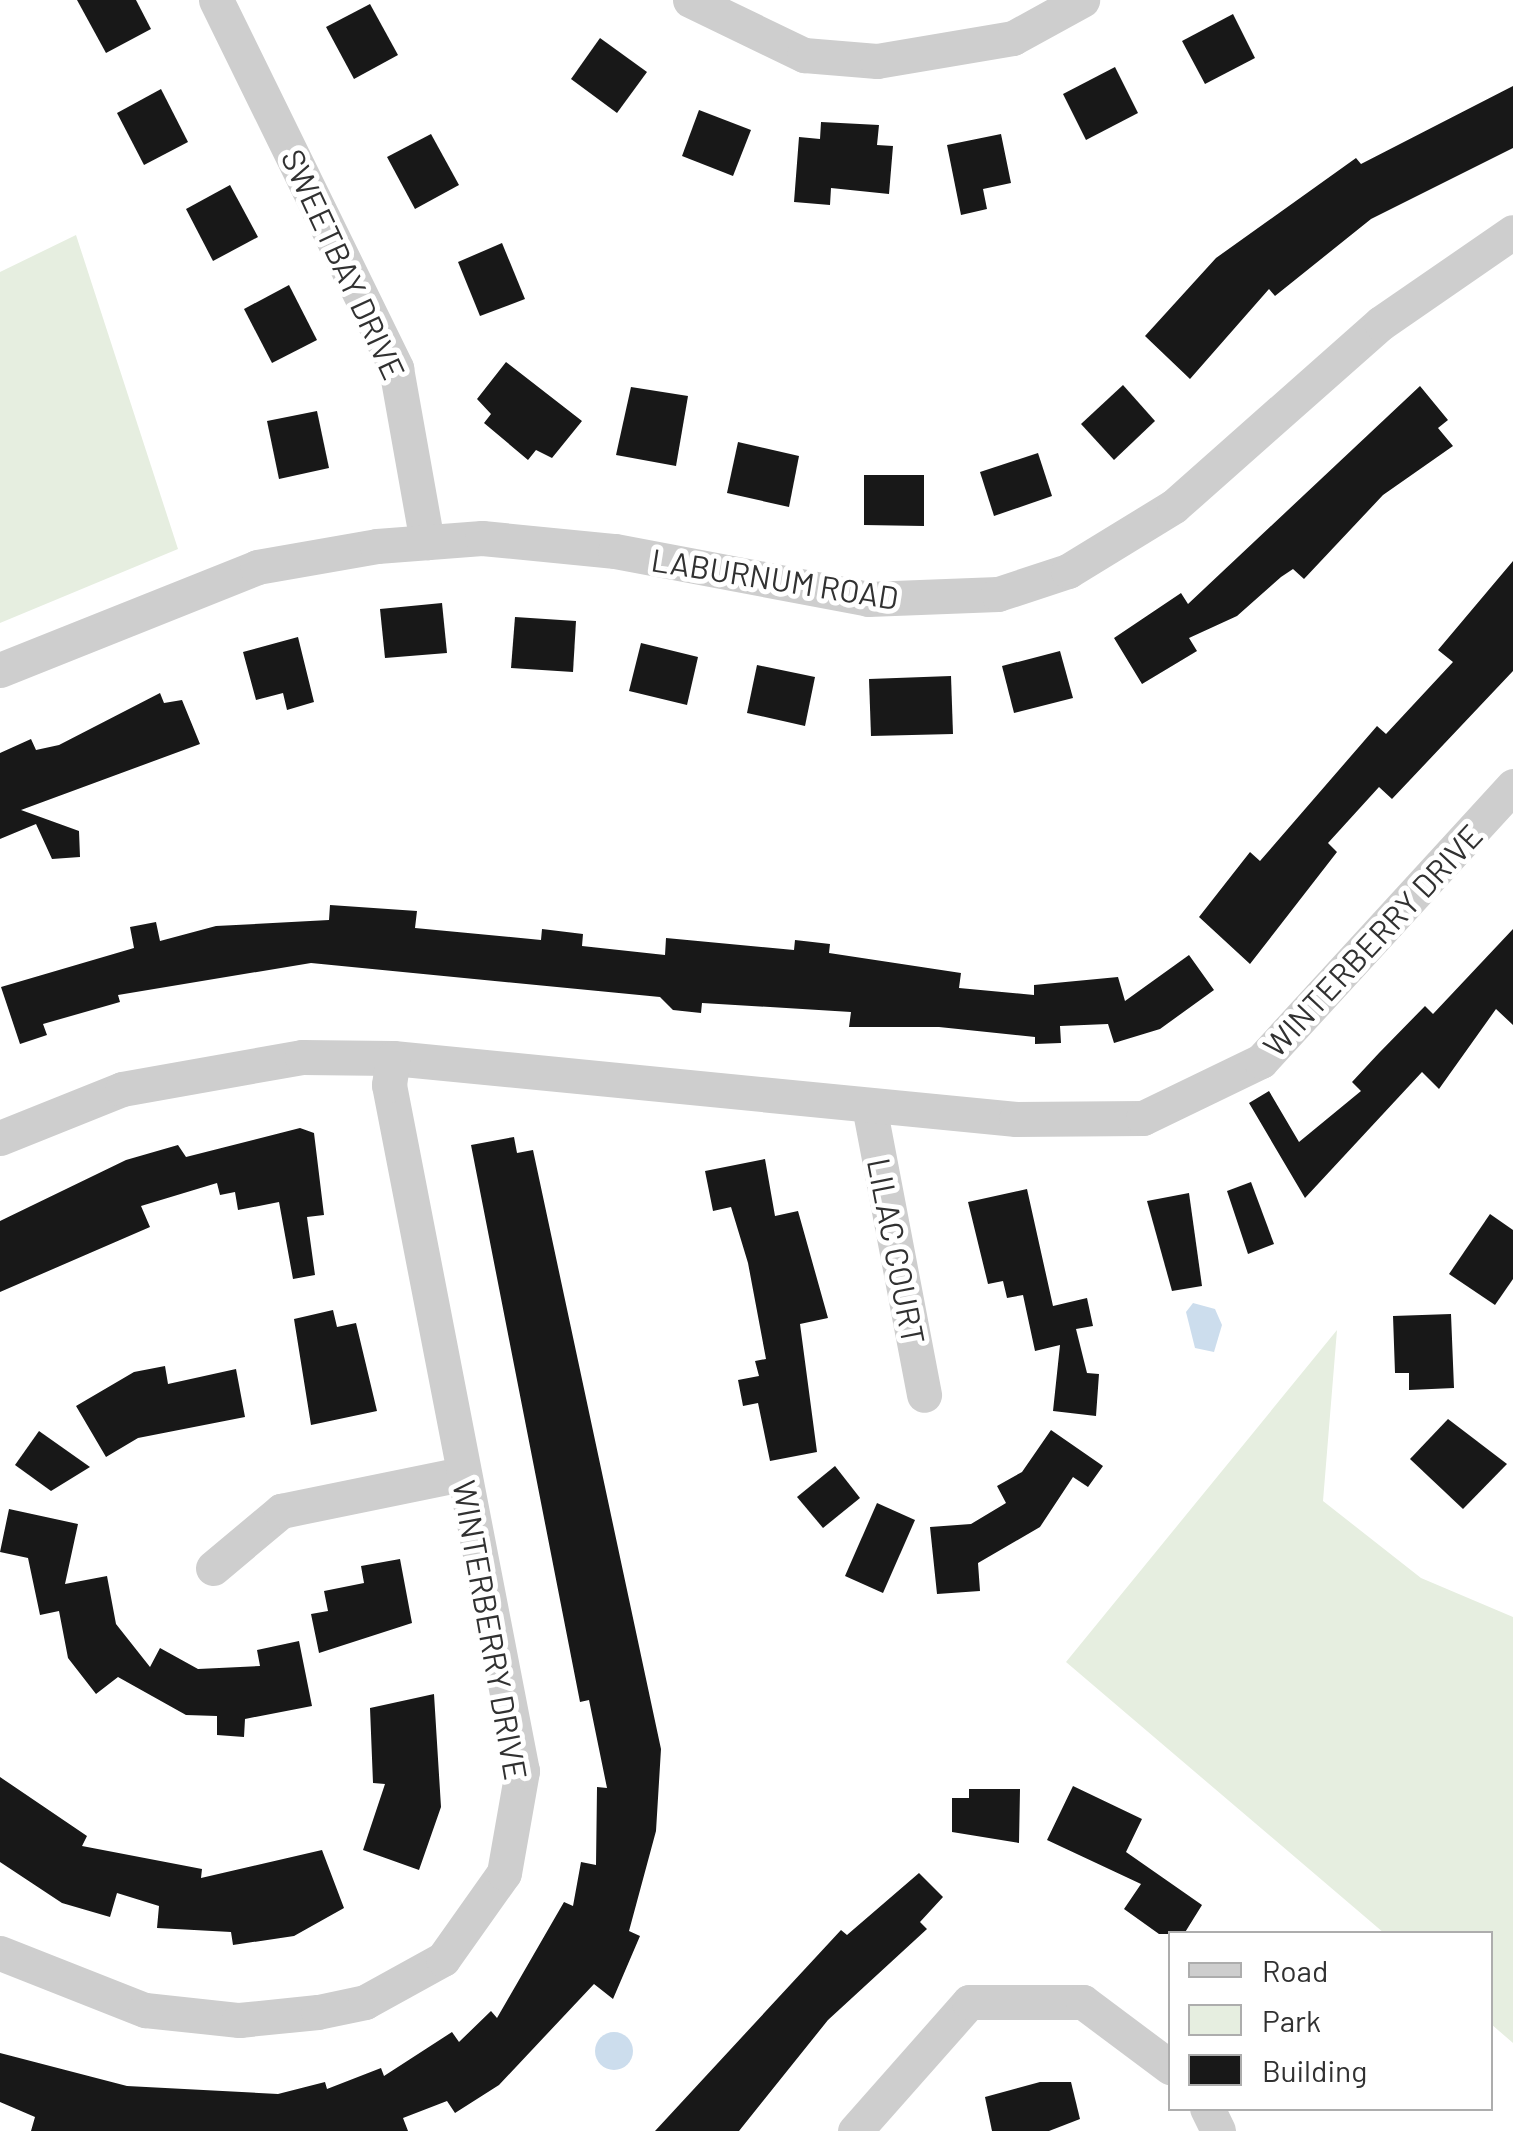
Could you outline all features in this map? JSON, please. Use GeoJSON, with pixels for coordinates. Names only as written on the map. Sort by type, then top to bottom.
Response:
{"type":"FeatureCollection","features":[{"type":"Feature","properties":{"kind":"street","name":"SWEETBAY DRIVE"},"geometry":{"type":"LineString","coordinates":[[216,0],[396,368],[428,542]]}},
{"type":"Feature","properties":{"kind":"street"},"geometry":{"type":"LineString","coordinates":[[690,0],[804,54],[916,61],[1013,38],[1082,0]]}},
{"type":"Feature","properties":{"kind":"street","name":"LABURNUM ROAD"},"geometry":{"type":"LineString","coordinates":[[0,670],[257,567],[428,542],[614,551],[868,599],[998,594],[1068,570],[1174,506],[1381,324],[1513,232]]}},
{"type":"Feature","properties":{"kind":"street","name":"WINTERBERRY DRIVE"},"geometry":{"type":"LineString","coordinates":[[0,1138],[122,1088],[207,1068],[393,1058],[1090,1124],[1143,1118],[1217,1090],[1262,1062],[1513,786]]}},
{"type":"Feature","properties":{"kind":"street","name":"WINTERBERRY DRIVE"},"geometry":{"type":"LineString","coordinates":[[0,1953],[126,2004],[239,2020],[365,2002],[442,1959],[504,1873],[521,1805],[512,1716],[389,1084],[393,1058]]}},
{"type":"Feature","properties":{"kind":"street","name":"LILAC COURT"},"geometry":{"type":"LineString","coordinates":[[870,1106],[924,1395]]}},
{"type":"Feature","properties":{"kind":"street"},"geometry":{"type":"LineString","coordinates":[[213,1568],[281,1511],[462,1474]]}},
{"type":"Feature","properties":{"kind":"street"},"geometry":{"type":"LineString","coordinates":[[855,2131],[969,2002],[1083,2002],[1168,2066]]}},
{"type":"Feature","properties":{"kind":"green space"},"geometry":{"type":"Polygon","coordinates":[[[76,235],[178,549],[0,623],[0,272],[76,235]]]}},
{"type":"Feature","properties":{"kind":"green space"},"geometry":{"type":"Polygon","coordinates":[[[1337,1330],[1323,1501],[1421,1578],[1513,1617],[1513,2043],[1493,2026],[1493,1931],[1382,1931],[1066,1662],[1337,1330]]]}},
{"type":"Feature","properties":{"kind":"water"},"geometry":{"type":"Polygon","coordinates":[[[1193,1303],[1215,1309],[1222,1325],[1214,1352],[1195,1348],[1186,1312],[1193,1303]]]}},
{"type":"Feature","properties":{"kind":"water"},"geometry":{"type":"Polygon","coordinates":[[[614,2032],[627,2038],[633,2051],[627,2064],[614,2070],[601,2064],[595,2051],[601,2038],[614,2032]]]}},
{"type":"Feature","properties":{"kind":"building"},"geometry":{"type":"Polygon","coordinates":[[[77,0],[136,0],[151,29],[106,53],[77,0]]]}},
{"type":"Feature","properties":{"kind":"building"},"geometry":{"type":"Polygon","coordinates":[[[370,4],[398,55],[354,79],[326,27],[370,4]]]}},
{"type":"Feature","properties":{"kind":"building"},"geometry":{"type":"Polygon","coordinates":[[[1233,14],[1255,58],[1205,84],[1182,41],[1233,14]]]}},
{"type":"Feature","properties":{"kind":"building"},"geometry":{"type":"Polygon","coordinates":[[[600,38],[647,72],[617,113],[571,79],[600,38]]]}},
{"type":"Feature","properties":{"kind":"building"},"geometry":{"type":"Polygon","coordinates":[[[1115,67],[1138,113],[1086,140],[1063,94],[1115,67]]]}},
{"type":"Feature","properties":{"kind":"building"},"geometry":{"type":"Polygon","coordinates":[[[1513,86],[1513,148],[1371,219],[1275,296],[1269,289],[1190,379],[1145,336],[1216,258],[1356,158],[1361,164],[1513,86]]]}},
{"type":"Feature","properties":{"kind":"building"},"geometry":{"type":"Polygon","coordinates":[[[161,89],[188,142],[144,165],[117,113],[161,89]]]}},
{"type":"Feature","properties":{"kind":"building"},"geometry":{"type":"Polygon","coordinates":[[[699,110],[751,130],[733,176],[682,156],[699,110]]]}},
{"type":"Feature","properties":{"kind":"building"},"geometry":{"type":"Polygon","coordinates":[[[821,122],[879,125],[877,145],[893,146],[889,194],[831,188],[830,205],[794,202],[799,137],[820,139],[821,122]]]}},
{"type":"Feature","properties":{"kind":"building"},"geometry":{"type":"Polygon","coordinates":[[[431,134],[459,185],[415,209],[387,157],[431,134]]]}},
{"type":"Feature","properties":{"kind":"building"},"geometry":{"type":"Polygon","coordinates":[[[1001,134],[1011,183],[983,189],[987,209],[961,215],[947,145],[1001,134]]]}},
{"type":"Feature","properties":{"kind":"building"},"geometry":{"type":"Polygon","coordinates":[[[230,185],[258,237],[213,261],[186,209],[230,185]]]}},
{"type":"Feature","properties":{"kind":"building"},"geometry":{"type":"Polygon","coordinates":[[[502,243],[525,299],[480,316],[458,262],[502,243]]]}},
{"type":"Feature","properties":{"kind":"building"},"geometry":{"type":"Polygon","coordinates":[[[289,285],[317,340],[272,363],[244,309],[289,285]]]}},
{"type":"Feature","properties":{"kind":"building"},"geometry":{"type":"Polygon","coordinates":[[[506,362],[582,421],[552,458],[536,450],[528,460],[484,423],[491,414],[477,399],[506,362]]]}},
{"type":"Feature","properties":{"kind":"building"},"geometry":{"type":"Polygon","coordinates":[[[1123,385],[1155,421],[1114,460],[1081,424],[1123,385]]]}},
{"type":"Feature","properties":{"kind":"building"},"geometry":{"type":"Polygon","coordinates":[[[1420,386],[1448,420],[1438,428],[1453,446],[1383,495],[1304,579],[1293,569],[1237,616],[1189,638],[1197,651],[1142,684],[1114,638],[1181,593],[1188,604],[1420,386]]]}},
{"type":"Feature","properties":{"kind":"building"},"geometry":{"type":"Polygon","coordinates":[[[631,387],[688,396],[676,466],[616,455],[631,387]]]}},
{"type":"Feature","properties":{"kind":"building"},"geometry":{"type":"Polygon","coordinates":[[[317,411],[329,468],[279,479],[267,421],[317,411]]]}},
{"type":"Feature","properties":{"kind":"building"},"geometry":{"type":"Polygon","coordinates":[[[738,442],[799,456],[789,507],[727,493],[738,442]]]}},
{"type":"Feature","properties":{"kind":"building"},"geometry":{"type":"Polygon","coordinates":[[[1038,453],[1052,496],[994,516],[980,472],[1038,453]]]}},
{"type":"Feature","properties":{"kind":"building"},"geometry":{"type":"Polygon","coordinates":[[[864,475],[924,475],[924,526],[864,525],[864,475]]]}},
{"type":"Feature","properties":{"kind":"building"},"geometry":{"type":"Polygon","coordinates":[[[1513,561],[1513,671],[1392,799],[1379,787],[1328,843],[1337,852],[1250,964],[1199,917],[1250,852],[1260,861],[1377,726],[1386,734],[1453,662],[1438,650],[1513,561]]]}},
{"type":"Feature","properties":{"kind":"building"},"geometry":{"type":"Polygon","coordinates":[[[442,603],[447,653],[385,658],[380,609],[442,603]]]}},
{"type":"Feature","properties":{"kind":"building"},"geometry":{"type":"Polygon","coordinates":[[[515,617],[576,621],[573,672],[511,668],[515,617]]]}},
{"type":"Feature","properties":{"kind":"building"},"geometry":{"type":"Polygon","coordinates":[[[298,637],[314,702],[287,710],[283,693],[256,700],[243,652],[298,637]]]}},
{"type":"Feature","properties":{"kind":"building"},"geometry":{"type":"Polygon","coordinates":[[[641,643],[698,657],[687,705],[629,691],[641,643]]]}},
{"type":"Feature","properties":{"kind":"building"},"geometry":{"type":"Polygon","coordinates":[[[1060,651],[1073,698],[1014,713],[1002,666],[1060,651]]]}},
{"type":"Feature","properties":{"kind":"building"},"geometry":{"type":"Polygon","coordinates":[[[757,665],[815,677],[805,726],[747,713],[757,665]]]}},
{"type":"Feature","properties":{"kind":"building"},"geometry":{"type":"Polygon","coordinates":[[[951,676],[953,734],[871,736],[869,679],[951,676]]]}},
{"type":"Feature","properties":{"kind":"building"},"geometry":{"type":"Polygon","coordinates":[[[160,693],[164,703],[182,700],[200,744],[21,810],[79,831],[80,857],[52,859],[36,824],[0,839],[0,753],[31,739],[36,750],[59,745],[160,693]]]}},
{"type":"Feature","properties":{"kind":"building"},"geometry":{"type":"Polygon","coordinates":[[[330,905],[417,911],[415,928],[541,940],[542,929],[583,934],[582,946],[665,955],[666,938],[794,950],[795,940],[830,944],[829,953],[961,973],[959,988],[1034,995],[1034,985],[1118,977],[1125,1001],[1189,955],[1214,990],[1160,1029],[1114,1043],[1108,1024],[1060,1026],[1061,1043],[1035,1044],[1035,1037],[939,1027],[849,1027],[851,1012],[702,1003],[701,1013],[673,1010],[660,997],[311,963],[118,995],[120,1002],[43,1024],[47,1035],[20,1044],[1,987],[134,948],[130,927],[156,922],[160,941],[216,926],[329,920],[330,905]]]}},
{"type":"Feature","properties":{"kind":"building"},"geometry":{"type":"Polygon","coordinates":[[[1513,929],[1513,1025],[1496,1009],[1439,1089],[1422,1072],[1305,1198],[1249,1103],[1269,1091],[1299,1142],[1361,1091],[1352,1082],[1379,1053],[1425,1006],[1433,1014],[1513,929]]]}},
{"type":"Feature","properties":{"kind":"building"},"geometry":{"type":"Polygon","coordinates":[[[300,1128],[314,1133],[324,1215],[307,1217],[315,1275],[293,1279],[279,1202],[238,1210],[235,1192],[220,1195],[217,1183],[141,1206],[150,1227],[0,1292],[0,1221],[126,1160],[178,1145],[186,1157],[300,1128]]]}},
{"type":"Feature","properties":{"kind":"building"},"geometry":{"type":"Polygon","coordinates":[[[514,1137],[517,1153],[533,1150],[661,1749],[656,1831],[629,1931],[640,1936],[613,1999],[594,1984],[499,2085],[455,2113],[447,2101],[403,2118],[408,2131],[31,2131],[35,2117],[0,2102],[0,2053],[127,2086],[278,2094],[325,2082],[327,2089],[381,2068],[384,2076],[452,2032],[459,2042],[491,2011],[497,2018],[564,1902],[573,1906],[581,1862],[596,1865],[597,1787],[607,1788],[589,1700],[580,1702],[471,1145],[514,1137]]]}},
{"type":"Feature","properties":{"kind":"building"},"geometry":{"type":"Polygon","coordinates":[[[765,1159],[775,1216],[798,1211],[828,1318],[800,1324],[817,1452],[770,1461],[758,1403],[743,1406],[738,1380],[759,1376],[755,1361],[766,1359],[748,1263],[731,1207],[713,1211],[705,1171],[765,1159]]]}},
{"type":"Feature","properties":{"kind":"building"},"geometry":{"type":"Polygon","coordinates":[[[1251,1182],[1274,1244],[1248,1254],[1227,1191],[1251,1182]]]}},
{"type":"Feature","properties":{"kind":"building"},"geometry":{"type":"Polygon","coordinates":[[[1027,1189],[1053,1306],[1087,1298],[1093,1326],[1076,1329],[1087,1373],[1099,1374],[1096,1416],[1053,1411],[1060,1345],[1035,1351],[1023,1295],[1007,1298],[1003,1281],[988,1284],[968,1202],[1027,1189]]]}},
{"type":"Feature","properties":{"kind":"building"},"geometry":{"type":"Polygon","coordinates":[[[1189,1193],[1202,1286],[1172,1291],[1147,1201],[1189,1193]]]}},
{"type":"Feature","properties":{"kind":"building"},"geometry":{"type":"Polygon","coordinates":[[[1490,1214],[1513,1230],[1513,1279],[1495,1305],[1449,1274],[1490,1214]]]}},
{"type":"Feature","properties":{"kind":"building"},"geometry":{"type":"Polygon","coordinates":[[[333,1310],[337,1327],[356,1323],[377,1411],[311,1425],[294,1319],[333,1310]]]}},
{"type":"Feature","properties":{"kind":"building"},"geometry":{"type":"Polygon","coordinates":[[[1451,1314],[1454,1388],[1409,1390],[1409,1373],[1395,1373],[1393,1316],[1451,1314]]]}},
{"type":"Feature","properties":{"kind":"building"},"geometry":{"type":"Polygon","coordinates":[[[165,1366],[168,1384],[236,1369],[245,1417],[138,1438],[106,1457],[76,1406],[134,1372],[165,1366]]]}},
{"type":"Feature","properties":{"kind":"building"},"geometry":{"type":"Polygon","coordinates":[[[1448,1419],[1507,1464],[1463,1509],[1410,1459],[1448,1419]]]}},
{"type":"Feature","properties":{"kind":"building"},"geometry":{"type":"Polygon","coordinates":[[[1051,1430],[1103,1466],[1088,1487],[1073,1477],[1040,1527],[978,1563],[980,1591],[937,1594],[930,1527],[971,1524],[1006,1503],[997,1486],[1022,1472],[1051,1430]]]}},
{"type":"Feature","properties":{"kind":"building"},"geometry":{"type":"Polygon","coordinates":[[[39,1431],[90,1467],[51,1491],[15,1465],[39,1431]]]}},
{"type":"Feature","properties":{"kind":"building"},"geometry":{"type":"Polygon","coordinates":[[[835,1466],[860,1498],[823,1528],[797,1497],[835,1466]]]}},
{"type":"Feature","properties":{"kind":"building"},"geometry":{"type":"Polygon","coordinates":[[[877,1503],[915,1520],[883,1593],[845,1576],[877,1503]]]}},
{"type":"Feature","properties":{"kind":"building"},"geometry":{"type":"Polygon","coordinates":[[[9,1509],[78,1524],[65,1584],[107,1576],[116,1624],[150,1667],[160,1648],[198,1669],[260,1666],[257,1650],[299,1641],[312,1706],[245,1719],[244,1737],[217,1735],[217,1716],[186,1715],[118,1677],[96,1694],[68,1658],[59,1611],[40,1615],[28,1558],[0,1552],[9,1509]]]}},
{"type":"Feature","properties":{"kind":"building"},"geometry":{"type":"Polygon","coordinates":[[[400,1559],[412,1623],[319,1653],[311,1614],[328,1611],[324,1591],[364,1583],[361,1566],[400,1559]]]}},
{"type":"Feature","properties":{"kind":"building"},"geometry":{"type":"Polygon","coordinates":[[[434,1694],[441,1807],[419,1870],[363,1850],[385,1784],[373,1783],[370,1708],[434,1694]]]}},
{"type":"Feature","properties":{"kind":"building"},"geometry":{"type":"Polygon","coordinates":[[[0,1777],[87,1836],[82,1846],[202,1869],[201,1878],[322,1850],[344,1908],[294,1936],[233,1945],[231,1932],[157,1928],[159,1906],[117,1893],[110,1917],[62,1903],[0,1862],[0,1777]]]}},
{"type":"Feature","properties":{"kind":"building"},"geometry":{"type":"Polygon","coordinates":[[[1073,1786],[1142,1819],[1126,1852],[1202,1905],[1186,1931],[1159,1934],[1124,1909],[1141,1884],[1047,1840],[1073,1786]]]}},
{"type":"Feature","properties":{"kind":"building"},"geometry":{"type":"Polygon","coordinates":[[[969,1789],[1020,1789],[1019,1843],[952,1832],[952,1798],[969,1798],[969,1789]]]}},
{"type":"Feature","properties":{"kind":"building"},"geometry":{"type":"Polygon","coordinates":[[[919,1873],[943,1897],[920,1922],[927,1929],[828,2020],[739,2131],[655,2131],[841,1930],[847,1935],[919,1873]]]}},
{"type":"Feature","properties":{"kind":"building"},"geometry":{"type":"Polygon","coordinates":[[[1040,2082],[1071,2082],[1080,2119],[1049,2131],[992,2131],[985,2097],[1040,2082]]]}}]}
